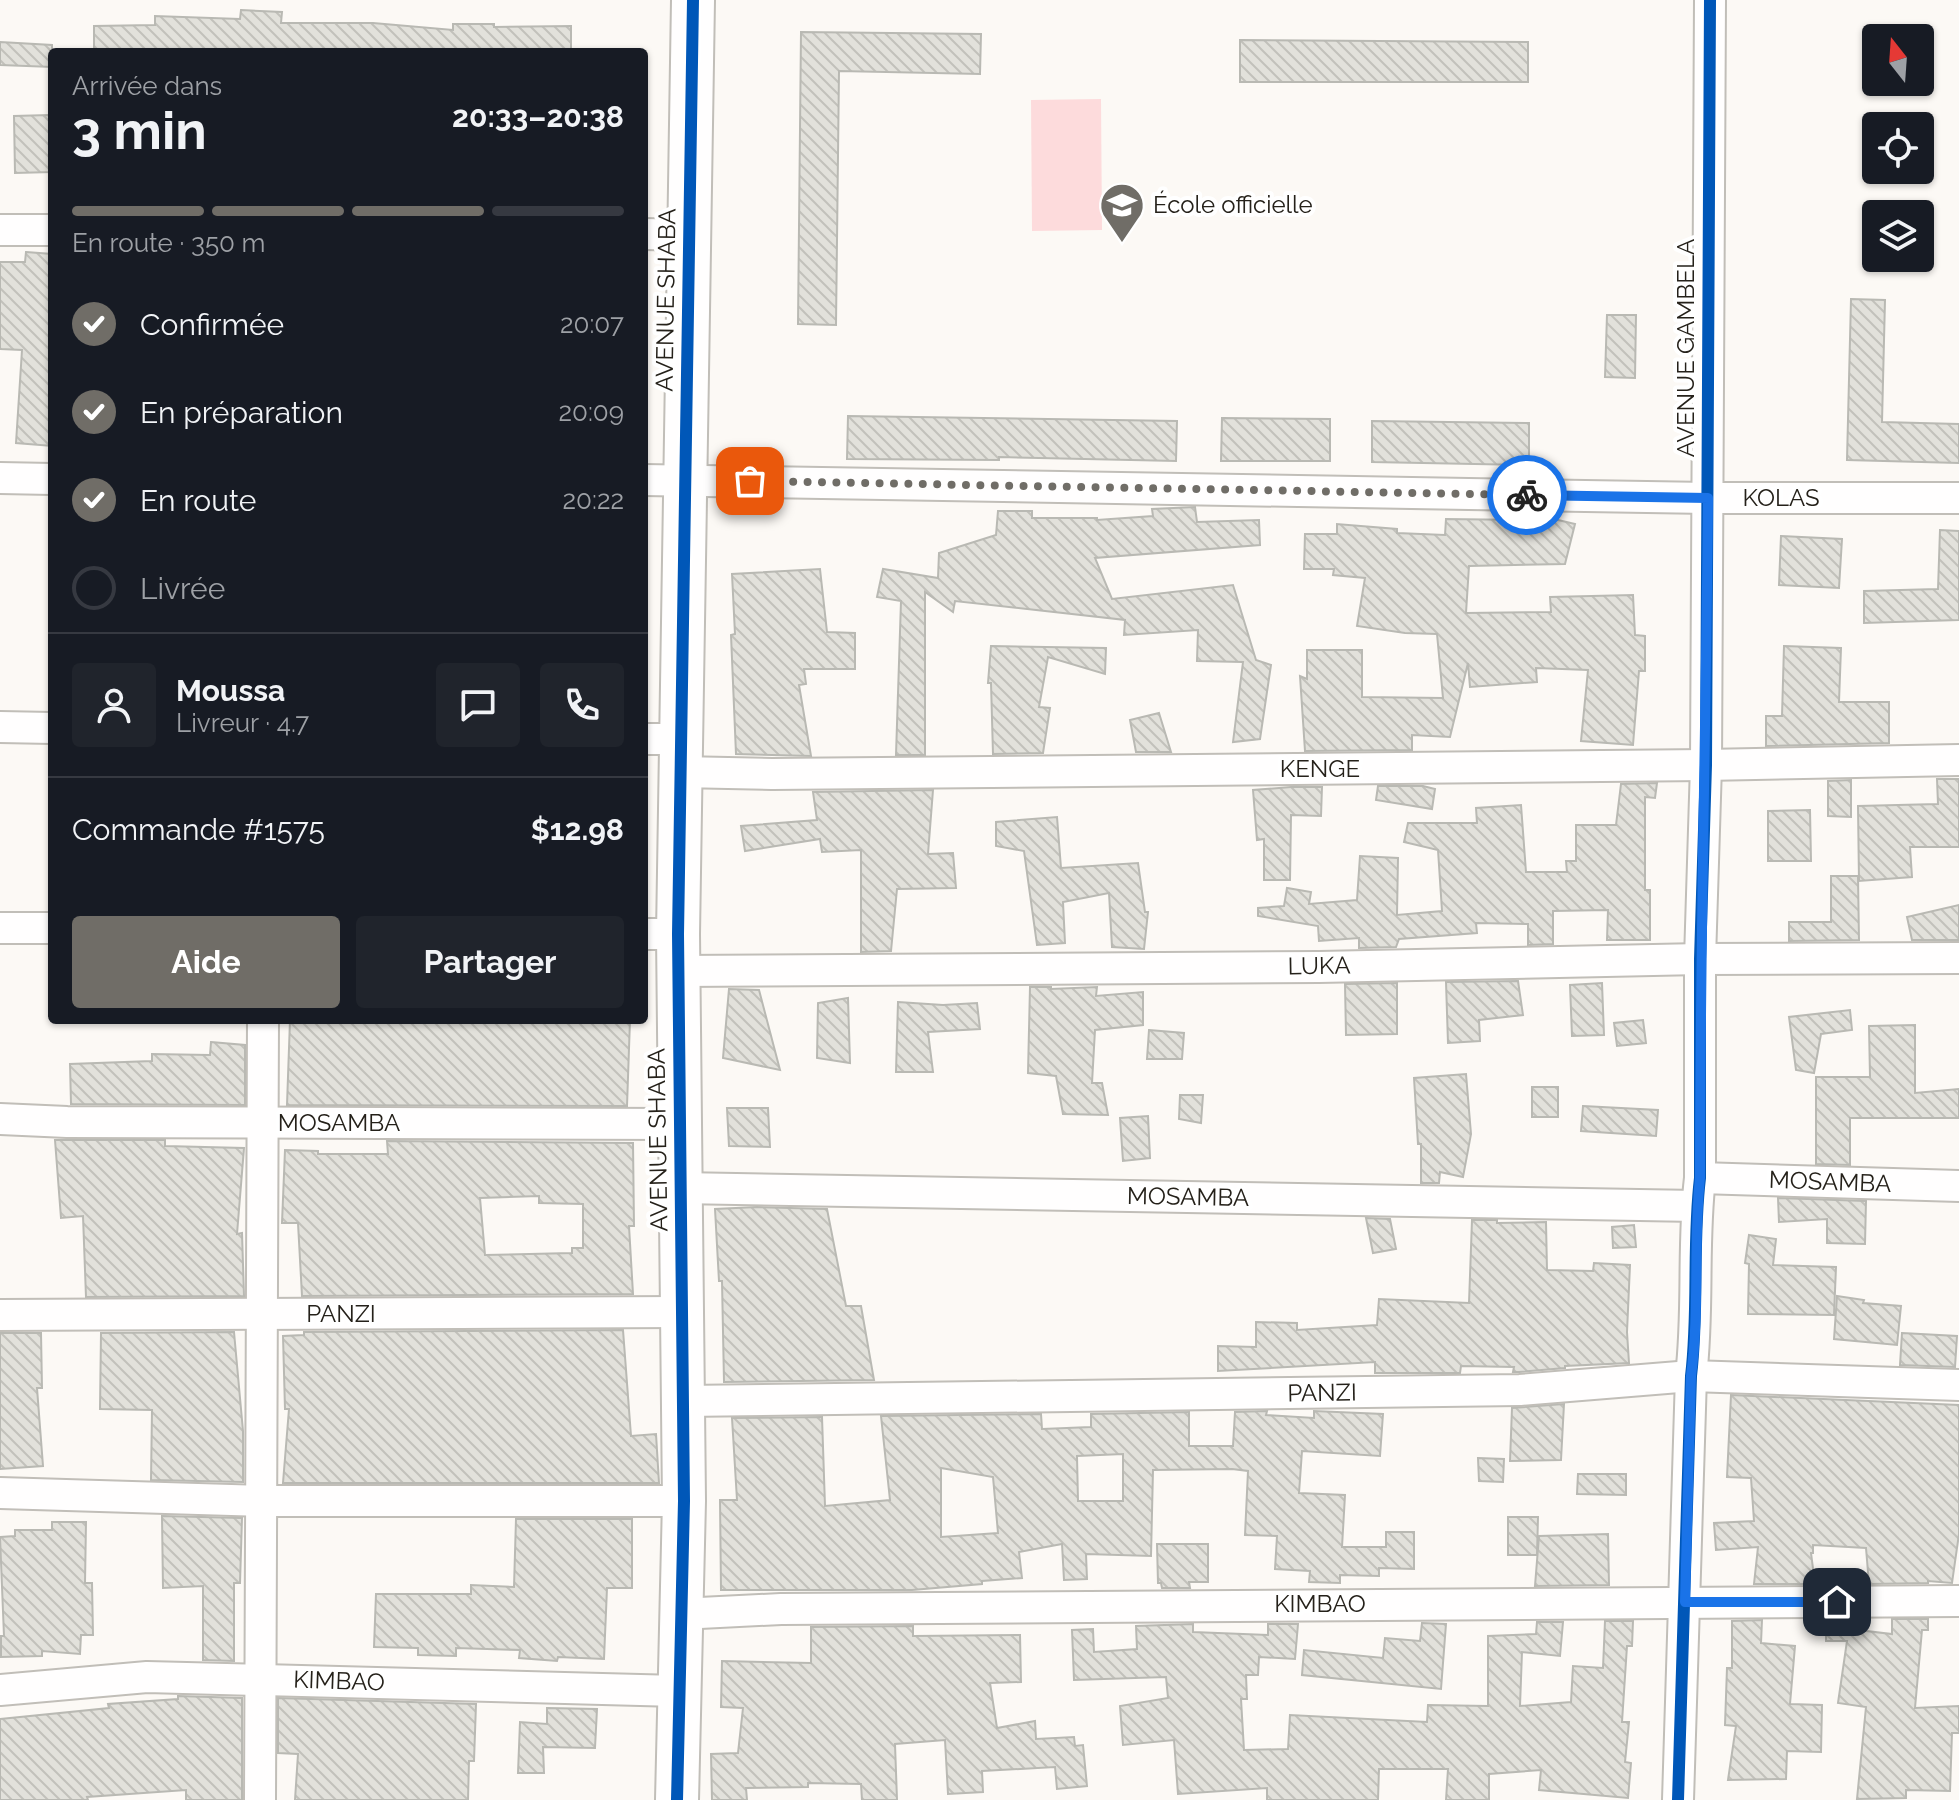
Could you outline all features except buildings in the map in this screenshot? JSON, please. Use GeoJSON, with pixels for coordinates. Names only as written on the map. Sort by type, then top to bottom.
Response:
{"type":"FeatureCollection","features":[{"type":"Feature","properties":{"kind":"street","name":"AVENUE SHABA"},"geometry":{"type":"LineString","coordinates":[[677,1800],[684,1401],[678,1124],[667,946],[669,750],[686,480],[693,0]]}},
{"type":"Feature","properties":{"kind":"street","name":"AVENUE GAMBELA"},"geometry":{"type":"LineString","coordinates":[[1678,1800],[1699,1192],[1700,959],[1706,765],[1710,0]]}},
{"type":"Feature","properties":{"kind":"street"},"geometry":{"type":"LineString","coordinates":[[0,230],[48,230]]}},
{"type":"Feature","properties":{"kind":"street"},"geometry":{"type":"LineString","coordinates":[[648,234],[689,235]]}},
{"type":"Feature","properties":{"kind":"street"},"geometry":{"type":"LineString","coordinates":[[0,478],[48,479]]}},
{"type":"Feature","properties":{"kind":"street","name":"KOLAS"},"geometry":{"type":"LineString","coordinates":[[648,480],[1708,498],[1959,498]]}},
{"type":"Feature","properties":{"kind":"street"},"geometry":{"type":"LineString","coordinates":[[0,727],[48,728]]}},
{"type":"Feature","properties":{"kind":"street","name":"KENGE"},"geometry":{"type":"LineString","coordinates":[[669,750],[772,774],[1959,760]]}},
{"type":"Feature","properties":{"kind":"street"},"geometry":{"type":"LineString","coordinates":[[0,928],[48,928]]}},
{"type":"Feature","properties":{"kind":"street","name":"LUKA"},"geometry":{"type":"LineString","coordinates":[[667,946],[1319,967],[1700,959],[1959,958]]}},
{"type":"Feature","properties":{"kind":"street"},"geometry":{"type":"LineString","coordinates":[[260,1800],[263,1024]]}},
{"type":"Feature","properties":{"kind":"street","name":"MOSAMBA"},"geometry":{"type":"LineString","coordinates":[[0,1119],[67,1122],[678,1124]]}},
{"type":"Feature","properties":{"kind":"street","name":"MOSAMBA"},"geometry":{"type":"LineString","coordinates":[[680,1188],[1699,1192],[1959,1186]]}},
{"type":"Feature","properties":{"kind":"street","name":"PANZI"},"geometry":{"type":"LineString","coordinates":[[0,1315],[682,1312]]}},
{"type":"Feature","properties":{"kind":"street","name":"PANZI"},"geometry":{"type":"LineString","coordinates":[[684,1401],[1520,1390],[1691,1376],[1959,1385]]}},
{"type":"Feature","properties":{"kind":"street"},"geometry":{"type":"LineString","coordinates":[[0,1493],[261,1501],[684,1501]]}},
{"type":"Feature","properties":{"kind":"street","name":"KIMBAO"},"geometry":{"type":"LineString","coordinates":[[680,1614],[797,1608],[1959,1601]]}},
{"type":"Feature","properties":{"kind":"street","name":"KIMBAO"},"geometry":{"type":"LineString","coordinates":[[0,1690],[147,1677],[678,1691]]}},
{"type":"Feature","properties":{"kind":"shaded area"},"geometry":{"type":"Polygon","coordinates":[[[1101,99],[1102,230],[1032,231],[1031,100],[1101,99]]]}},
{"type":"Feature","properties":{"kind":"cycle path"},"geometry":{"type":"LineString","coordinates":[[677,1800],[684,1501],[678,934],[693,0]]}},
{"type":"Feature","properties":{"kind":"cycle path"},"geometry":{"type":"LineString","coordinates":[[1678,1800],[1700,1178],[1700,959],[1706,765],[1710,0]]}},
{"type":"Feature","properties":{"kind":"way so far"},"geometry":{"type":"LineString","coordinates":[[750,481],[1527,495]]}},
{"type":"Feature","properties":{"kind":"place","name":"École officielle"},"geometry":{"type":"Point","coordinates":[1122,244]}},
{"type":"Feature","properties":{"kind":"route"},"geometry":{"type":"LineString","coordinates":[[1527,495],[1708,498],[1706,765],[1700,959],[1700,1178],[1685,1602],[1837,1602]]}}]}
